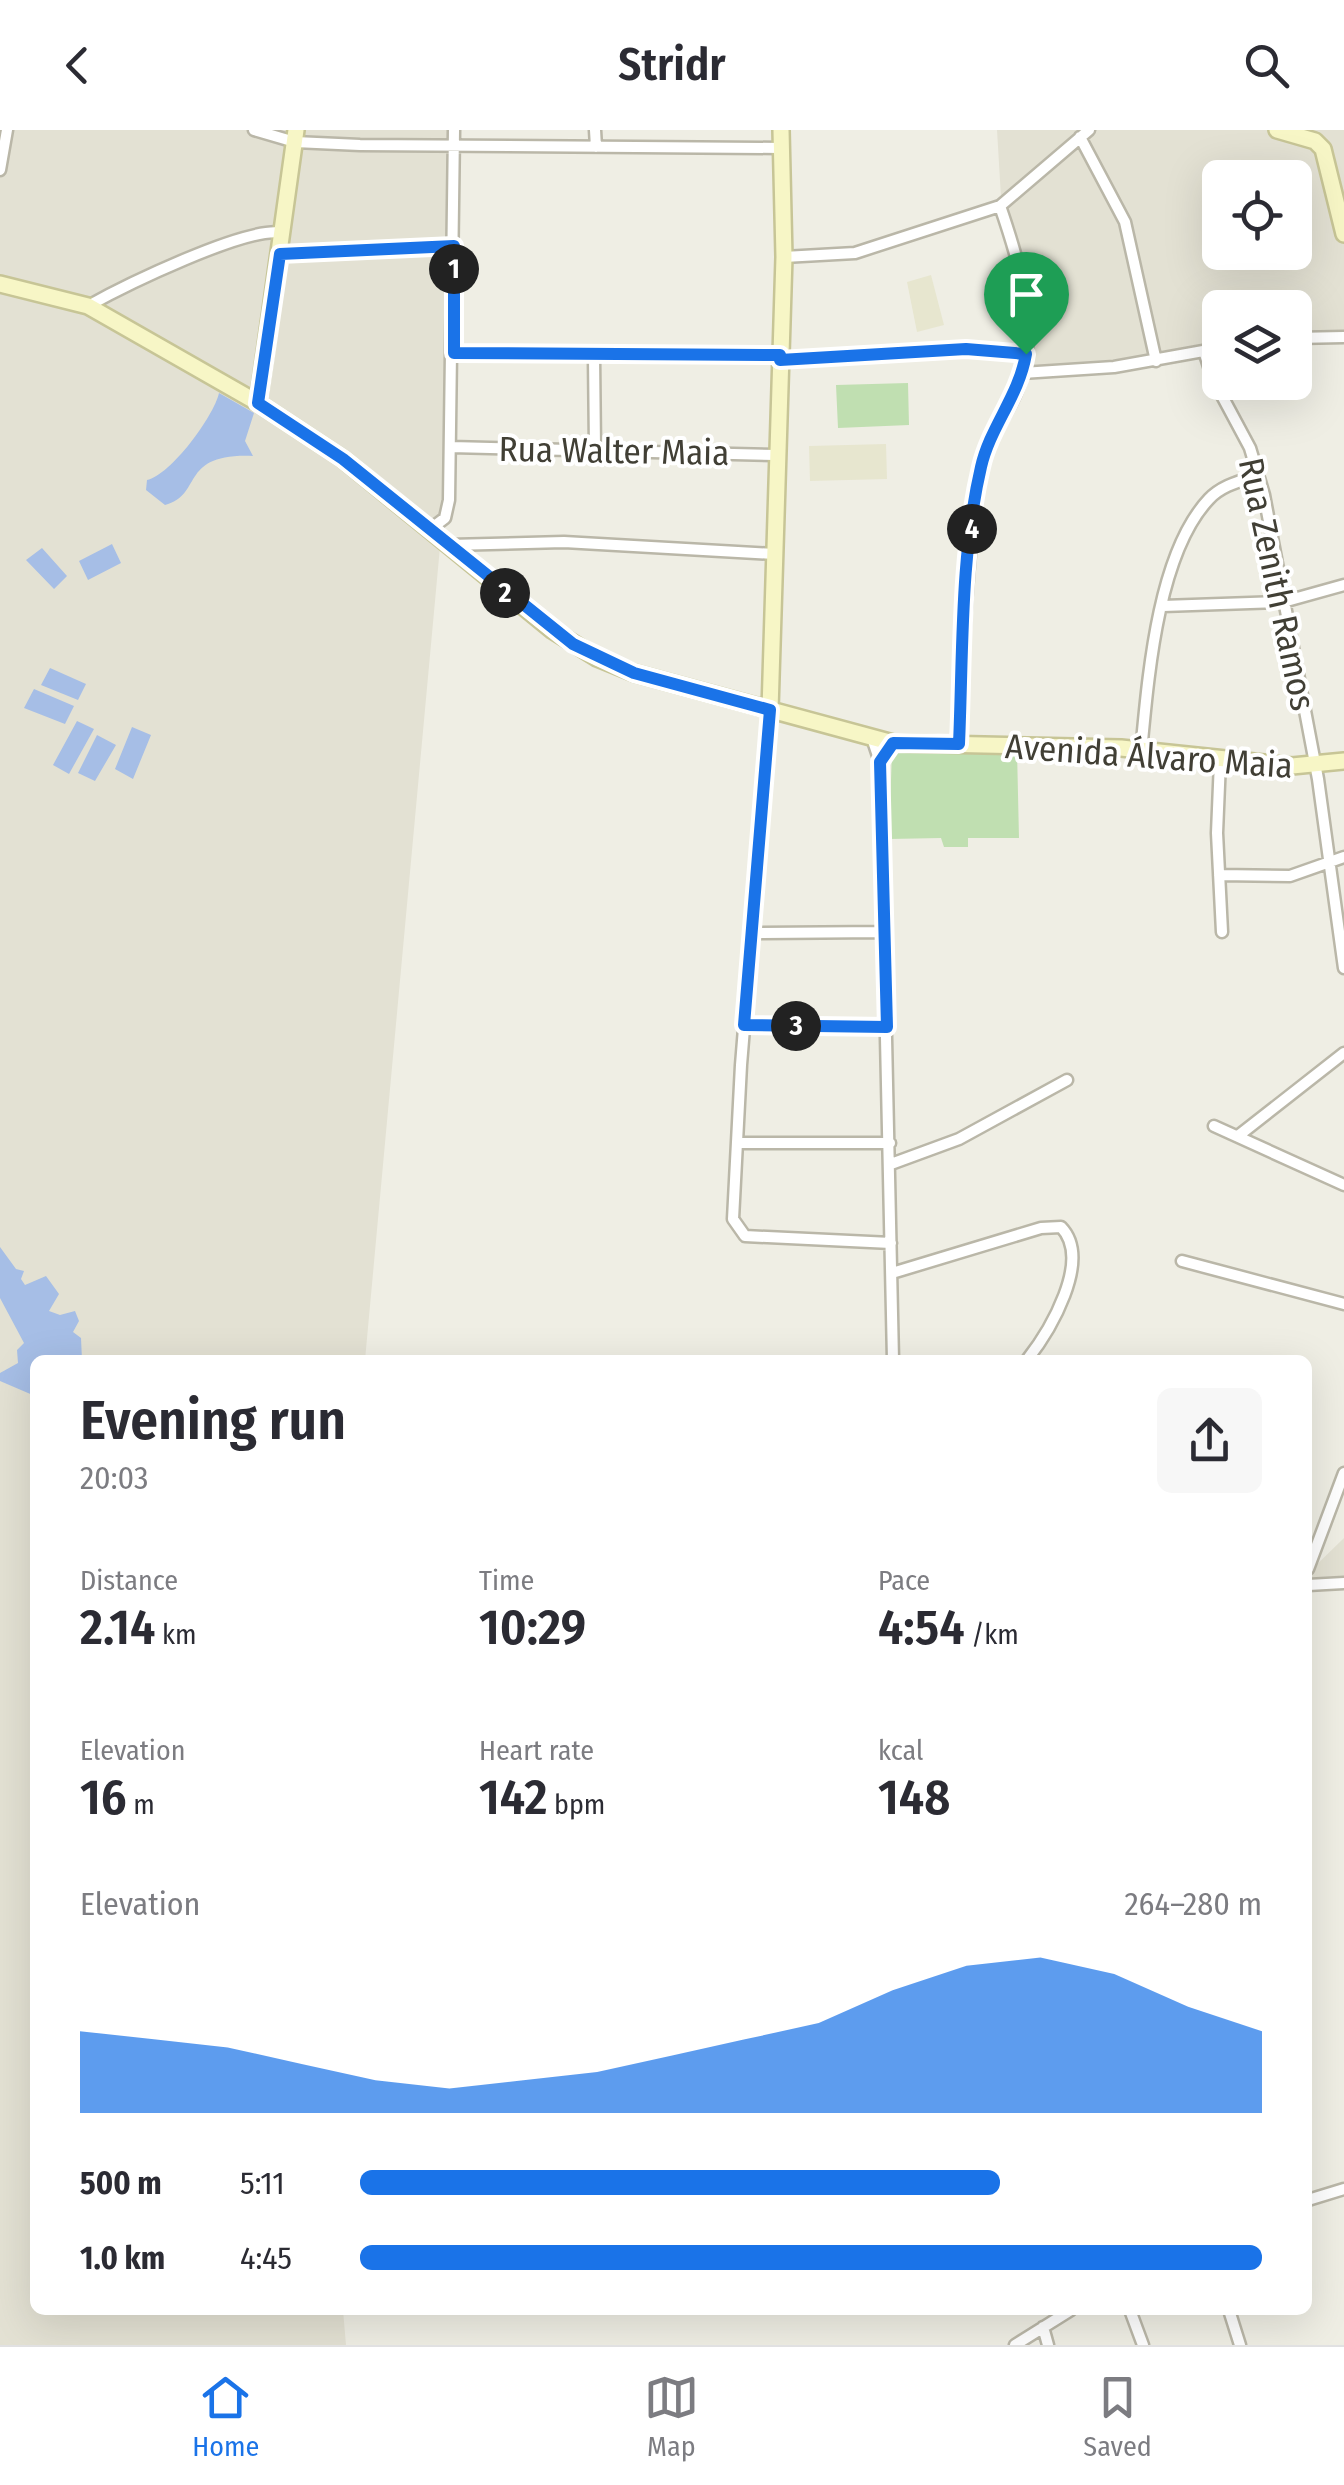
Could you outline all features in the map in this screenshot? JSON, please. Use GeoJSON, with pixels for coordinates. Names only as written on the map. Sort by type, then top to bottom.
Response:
{"type":"FeatureCollection","features":[{"type":"Feature","properties":{"kind":"street"},"geometry":{"type":"LineString","coordinates":[[0,170],[7,130]]}},
{"type":"Feature","properties":{"kind":"street"},"geometry":{"type":"LineString","coordinates":[[254,130],[453,146],[780,148]]}},
{"type":"Feature","properties":{"kind":"street"},"geometry":{"type":"LineString","coordinates":[[428,531],[448,512],[454,353],[454,130]]}},
{"type":"Feature","properties":{"kind":"street"},"geometry":{"type":"LineString","coordinates":[[596,130],[596,147]]}},
{"type":"Feature","properties":{"kind":"street"},"geometry":{"type":"LineString","coordinates":[[780,130],[784,258],[770,710],[744,1025],[734,1219],[745,1236],[890,1243]]}},
{"type":"Feature","properties":{"kind":"street"},"geometry":{"type":"LineString","coordinates":[[1277,130],[1315,142],[1323,150],[1344,234]]}},
{"type":"Feature","properties":{"kind":"street"},"geometry":{"type":"LineString","coordinates":[[784,258],[856,253],[1000,206],[1085,134],[1126,222],[1156,360]]}},
{"type":"Feature","properties":{"kind":"street"},"geometry":{"type":"LineString","coordinates":[[258,403],[295,136]]}},
{"type":"Feature","properties":{"kind":"street"},"geometry":{"type":"LineString","coordinates":[[959,744],[966,581],[980,471],[1022,374],[1026,354],[1022,278],[1000,206]]}},
{"type":"Feature","properties":{"kind":"street"},"geometry":{"type":"LineString","coordinates":[[88,306],[190,258],[263,232],[282,234]]}},
{"type":"Feature","properties":{"kind":"street"},"geometry":{"type":"LineString","coordinates":[[280,254],[454,246]]}},
{"type":"Feature","properties":{"kind":"street","name":"Avenida Álvaro Maia"},"geometry":{"type":"LineString","coordinates":[[0,284],[88,306],[258,403],[343,459],[552,630],[598,658],[893,743],[1141,752],[1315,766],[1344,760]]}},
{"type":"Feature","properties":{"kind":"street"},"geometry":{"type":"LineString","coordinates":[[1312,338],[1344,337]]}},
{"type":"Feature","properties":{"kind":"street"},"geometry":{"type":"LineString","coordinates":[[454,353],[780,357],[966,349],[1026,354]]}},
{"type":"Feature","properties":{"kind":"street"},"geometry":{"type":"LineString","coordinates":[[1022,374],[1202,351]]}},
{"type":"Feature","properties":{"kind":"street"},"geometry":{"type":"LineString","coordinates":[[594,356],[595,448]]}},
{"type":"Feature","properties":{"kind":"street","name":"Rua Zenith Ramos"},"geometry":{"type":"LineString","coordinates":[[1225,400],[1258,475],[1315,766],[1344,968]]}},
{"type":"Feature","properties":{"kind":"street","name":"Rua Walter Maia"},"geometry":{"type":"LineString","coordinates":[[452,447],[776,455]]}},
{"type":"Feature","properties":{"kind":"street"},"geometry":{"type":"LineString","coordinates":[[1141,752],[1163,606],[1194,520],[1219,491],[1258,475]]}},
{"type":"Feature","properties":{"kind":"street"},"geometry":{"type":"LineString","coordinates":[[445,545],[564,542],[774,554]]}},
{"type":"Feature","properties":{"kind":"street"},"geometry":{"type":"LineString","coordinates":[[1163,606],[1283,602],[1344,585]]}},
{"type":"Feature","properties":{"kind":"street"},"geometry":{"type":"LineString","coordinates":[[872,738],[880,762],[893,1355]]}},
{"type":"Feature","properties":{"kind":"street"},"geometry":{"type":"LineString","coordinates":[[880,762],[893,743]]}},
{"type":"Feature","properties":{"kind":"street"},"geometry":{"type":"LineString","coordinates":[[1220,761],[1222,932]]}},
{"type":"Feature","properties":{"kind":"street"},"geometry":{"type":"LineString","coordinates":[[1219,875],[1290,876],[1344,856]]}},
{"type":"Feature","properties":{"kind":"street"},"geometry":{"type":"LineString","coordinates":[[751,933],[883,932]]}},
{"type":"Feature","properties":{"kind":"street"},"geometry":{"type":"LineString","coordinates":[[744,1025],[887,1027]]}},
{"type":"Feature","properties":{"kind":"street"},"geometry":{"type":"LineString","coordinates":[[1238,1136],[1344,1053]]}},
{"type":"Feature","properties":{"kind":"street"},"geometry":{"type":"LineString","coordinates":[[891,1164],[959,1140],[1067,1080]]}},
{"type":"Feature","properties":{"kind":"street"},"geometry":{"type":"LineString","coordinates":[[1214,1126],[1344,1185]]}},
{"type":"Feature","properties":{"kind":"street"},"geometry":{"type":"LineString","coordinates":[[739,1143],[890,1143]]}},
{"type":"Feature","properties":{"kind":"street"},"geometry":{"type":"LineString","coordinates":[[892,1273],[1053,1226],[1066,1233],[1066,1296],[1053,1324],[1031,1355]]}},
{"type":"Feature","properties":{"kind":"street"},"geometry":{"type":"LineString","coordinates":[[1182,1261],[1344,1304]]}},
{"type":"Feature","properties":{"kind":"street"},"geometry":{"type":"LineString","coordinates":[[1312,1558],[1344,1473]]}},
{"type":"Feature","properties":{"kind":"street"},"geometry":{"type":"LineString","coordinates":[[1312,1584],[1344,1583]]}},
{"type":"Feature","properties":{"kind":"street"},"geometry":{"type":"LineString","coordinates":[[1312,2199],[1344,2189]]}},
{"type":"Feature","properties":{"kind":"street"},"geometry":{"type":"LineString","coordinates":[[1015,2345],[1063,2315]]}},
{"type":"Feature","properties":{"kind":"street"},"geometry":{"type":"LineString","coordinates":[[1132,2315],[1143,2345]]}},
{"type":"Feature","properties":{"kind":"street"},"geometry":{"type":"LineString","coordinates":[[1231,2315],[1240,2345]]}},
{"type":"Feature","properties":{"kind":"street"},"geometry":{"type":"LineString","coordinates":[[1042,2327],[1048,2345]]}},
{"type":"Feature","properties":{"kind":"shaded area"},"geometry":{"type":"Polygon","coordinates":[[[0,130],[453,130],[448,516],[441,536],[365,1355],[30,1355],[30,2315],[343,2315],[346,2345],[0,2345],[0,130]]]}},
{"type":"Feature","properties":{"kind":"shaded area"},"geometry":{"type":"Polygon","coordinates":[[[997,130],[1344,130],[1344,336],[1312,336],[1312,290],[1202,290],[1202,347],[1090,363],[1024,366],[1023,265],[1001,197],[997,130]]]}},
{"type":"Feature","properties":{"kind":"shaded area"},"geometry":{"type":"Polygon","coordinates":[[[931,275],[944,325],[917,332],[907,282],[931,275]]]}},
{"type":"Feature","properties":{"kind":"shaded area"},"geometry":{"type":"Polygon","coordinates":[[[886,444],[887,479],[810,481],[809,446],[886,444]]]}},
{"type":"Feature","properties":{"kind":"shaded area"},"geometry":{"type":"Polygon","coordinates":[[[1344,1538],[1344,1580],[1312,1581],[1312,1569],[1344,1538]]]}},
{"type":"Feature","properties":{"kind":"green space"},"geometry":{"type":"Polygon","coordinates":[[[908,383],[909,425],[838,428],[836,385],[908,383]]]}},
{"type":"Feature","properties":{"kind":"green space"},"geometry":{"type":"Polygon","coordinates":[[[892,750],[1017,750],[1019,838],[968,838],[968,847],[944,847],[941,838],[889,839],[892,750]]]}},
{"type":"Feature","properties":{"kind":"water"},"geometry":{"type":"Polygon","coordinates":[[[219,393],[254,413],[245,441],[253,456],[213,461],[202,468],[185,493],[165,505],[146,490],[147,480],[168,468],[190,443],[219,393]]]}},
{"type":"Feature","properties":{"kind":"water"},"geometry":{"type":"Polygon","coordinates":[[[112,544],[121,563],[88,580],[79,561],[112,544]]]}},
{"type":"Feature","properties":{"kind":"water"},"geometry":{"type":"Polygon","coordinates":[[[42,548],[67,576],[54,589],[26,560],[42,548]]]}},
{"type":"Feature","properties":{"kind":"water"},"geometry":{"type":"Polygon","coordinates":[[[50,668],[86,684],[78,700],[41,685],[50,668]]]}},
{"type":"Feature","properties":{"kind":"water"},"geometry":{"type":"Polygon","coordinates":[[[34,689],[74,706],[65,724],[24,708],[34,689]]]}},
{"type":"Feature","properties":{"kind":"water"},"geometry":{"type":"Polygon","coordinates":[[[77,721],[94,729],[69,774],[53,765],[77,721]]]}},
{"type":"Feature","properties":{"kind":"water"},"geometry":{"type":"Polygon","coordinates":[[[132,727],[151,735],[133,779],[115,769],[132,727]]]}},
{"type":"Feature","properties":{"kind":"water"},"geometry":{"type":"Polygon","coordinates":[[[97,735],[116,745],[95,781],[78,773],[97,735]]]}},
{"type":"Feature","properties":{"kind":"water"},"geometry":{"type":"Polygon","coordinates":[[[0,1247],[16,1269],[24,1271],[21,1279],[25,1285],[46,1276],[59,1294],[49,1311],[60,1315],[75,1311],[79,1321],[73,1332],[81,1338],[82,1355],[30,1355],[30,1394],[0,1381],[0,1373],[18,1363],[17,1350],[24,1343],[0,1298],[0,1247]]]}},
{"type":"Feature","properties":{"kind":"route"},"geometry":{"type":"LineString","coordinates":[[454,246],[454,353],[780,355],[780,360],[966,349],[1026,354],[1016,393],[980,471],[966,581],[959,744],[893,743],[880,762],[887,1027],[744,1025],[770,710],[634,673],[573,644],[433,536],[343,459],[258,403],[280,254],[454,246]]}}]}
